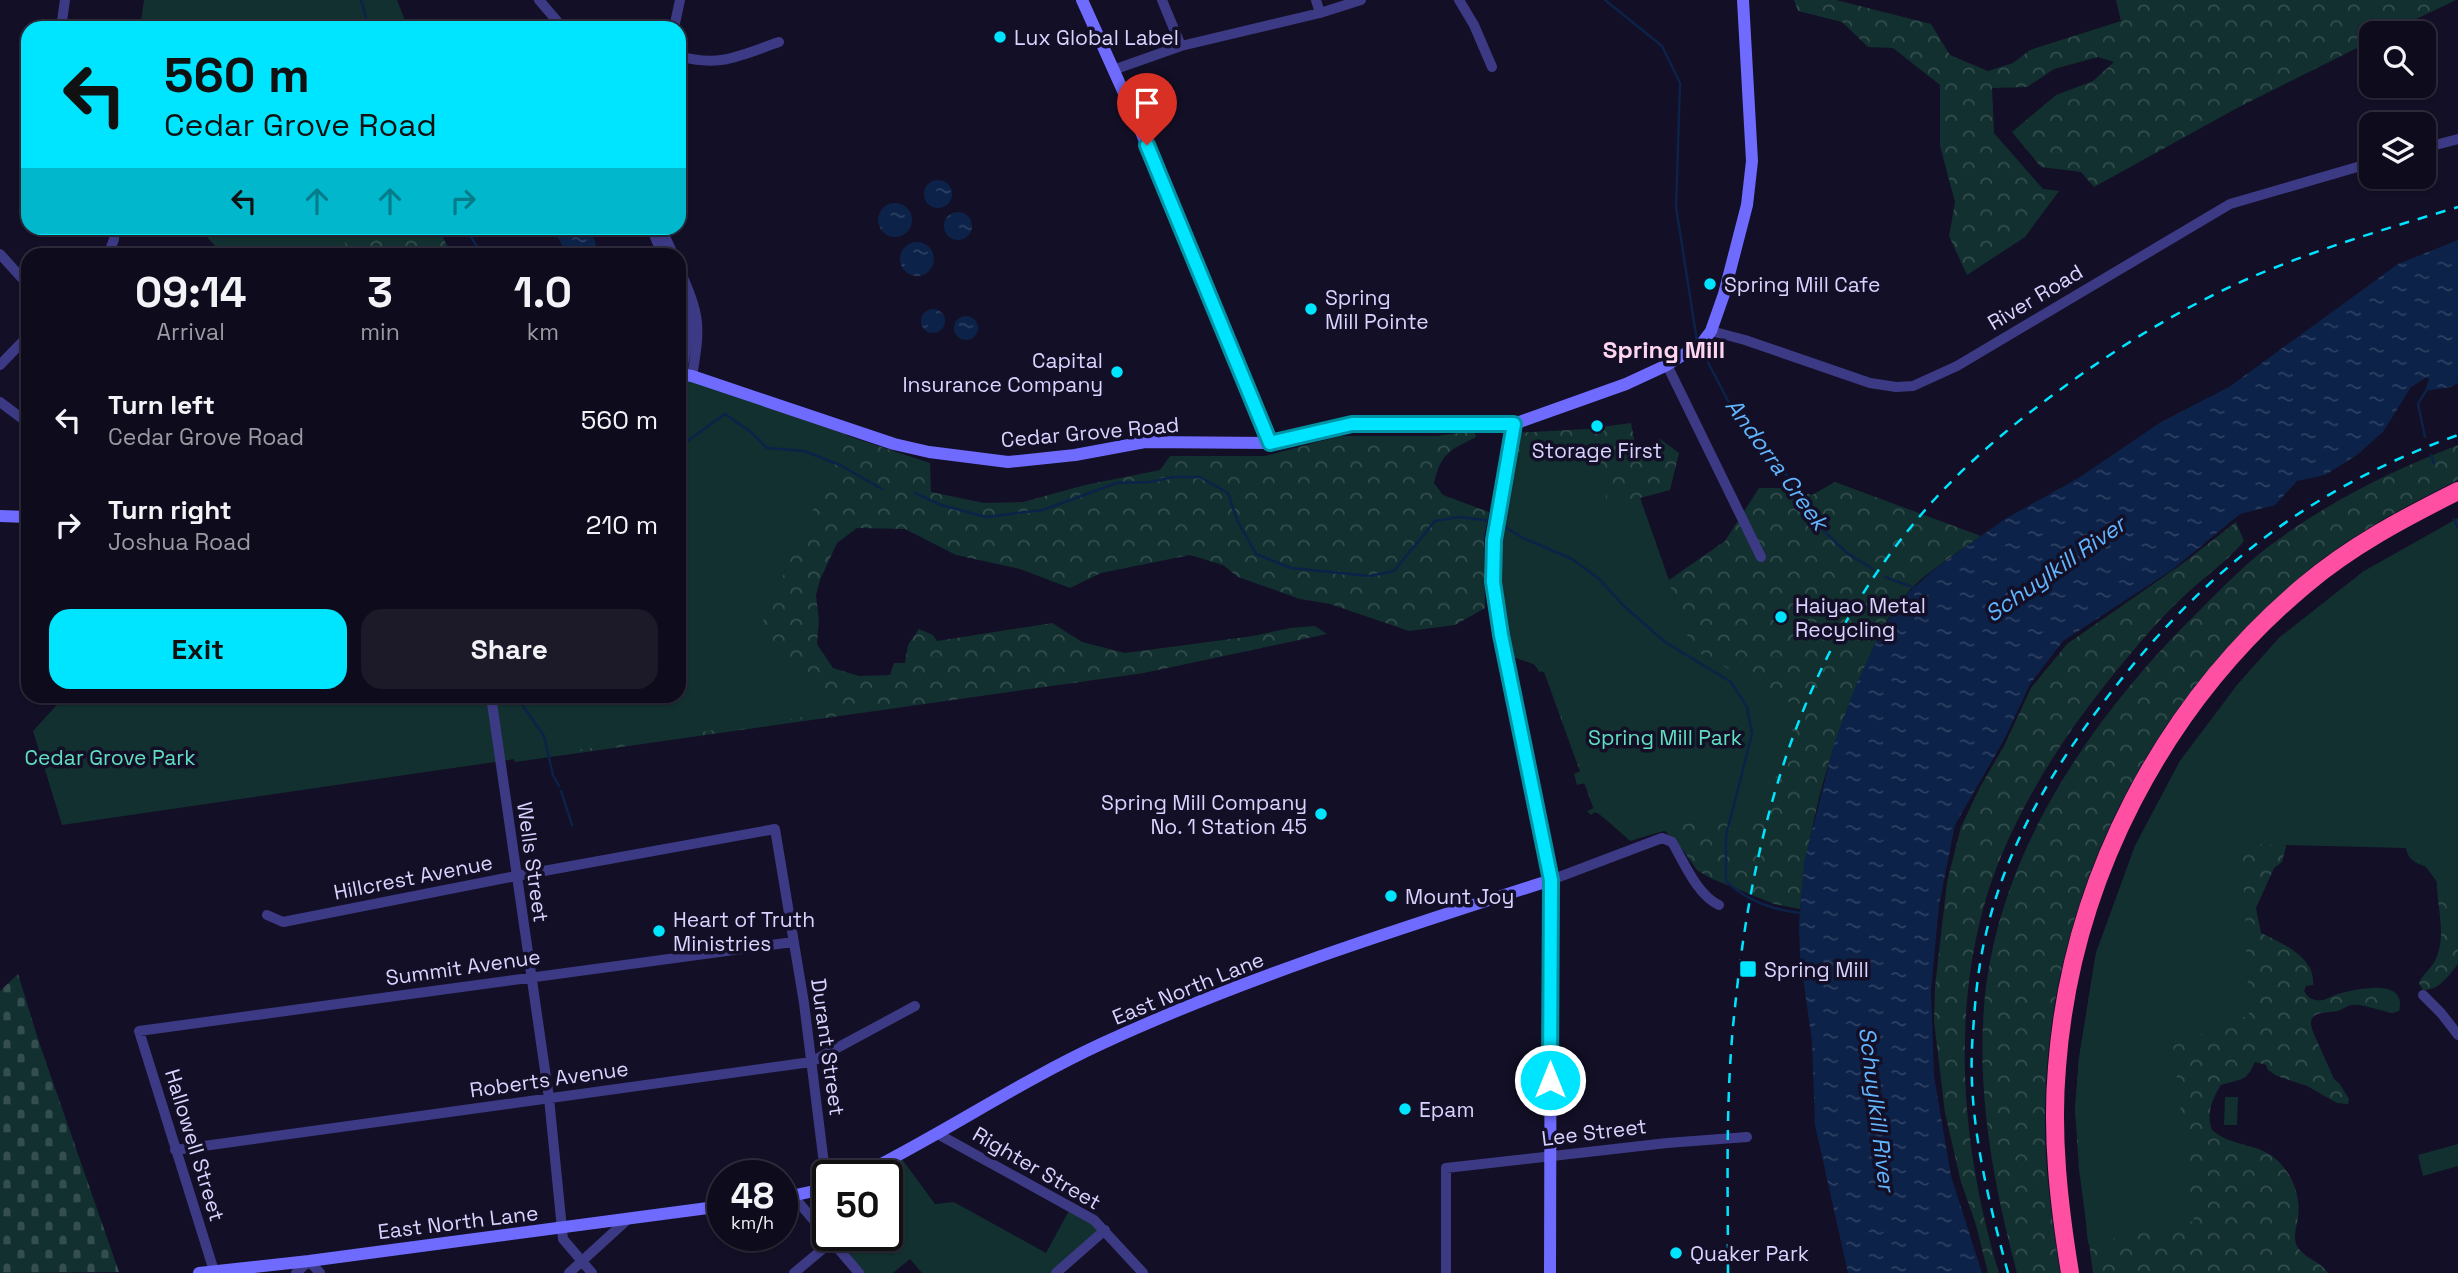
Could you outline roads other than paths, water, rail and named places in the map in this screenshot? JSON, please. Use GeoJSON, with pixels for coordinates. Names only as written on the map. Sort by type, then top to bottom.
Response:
{"type":"FeatureCollection","features":[{"type":"Feature","properties":{"kind":"highway"},"geometry":{"type":"LineString","coordinates":[[2070,1273],[2062,1223],[2056,1154],[2055,1100],[2059,1039],[2076,946],[2104,864],[2129,807],[2186,713],[2231,656],[2272,615],[2305,584],[2369,538],[2458,491]]}},
{"type":"Feature","properties":{"kind":"highway"},"geometry":{"type":"LineString","coordinates":[[2082,1273],[2068,1187],[2064,1135],[2072,1016],[2095,912],[2134,818],[2160,770],[2196,715],[2238,663],[2275,625],[2362,557],[2421,522],[2458,504]]}},
{"type":"Feature","properties":{"kind":"street"},"geometry":{"type":"LineString","coordinates":[[62,21],[65,0]]}},
{"type":"Feature","properties":{"kind":"street"},"geometry":{"type":"LineString","coordinates":[[540,0],[557,21]]}},
{"type":"Feature","properties":{"kind":"street"},"geometry":{"type":"LineString","coordinates":[[676,21],[680,0]]}},
{"type":"Feature","properties":{"kind":"street"},"geometry":{"type":"LineString","coordinates":[[1082,0],[1137,122],[1270,443]]}},
{"type":"Feature","properties":{"kind":"street"},"geometry":{"type":"LineString","coordinates":[[1162,0],[1181,46]]}},
{"type":"Feature","properties":{"kind":"street"},"geometry":{"type":"LineString","coordinates":[[1316,0],[1320,13]]}},
{"type":"Feature","properties":{"kind":"street"},"geometry":{"type":"LineString","coordinates":[[1112,70],[1181,46],[1320,13],[1361,0]]}},
{"type":"Feature","properties":{"kind":"street"},"geometry":{"type":"LineString","coordinates":[[1459,0],[1474,25],[1492,67]]}},
{"type":"Feature","properties":{"kind":"street"},"geometry":{"type":"LineString","coordinates":[[1711,331],[1735,254],[1752,177],[1743,0]]}},
{"type":"Feature","properties":{"kind":"street"},"geometry":{"type":"LineString","coordinates":[[686,57],[720,62],[779,42]]}},
{"type":"Feature","properties":{"kind":"street"},"geometry":{"type":"LineString","coordinates":[[2436,145],[2458,139]]}},
{"type":"Feature","properties":{"kind":"street","name":"River Road"},"geometry":{"type":"LineString","coordinates":[[1711,331],[1870,383],[1913,387],[1957,366],[2230,204],[2359,166]]}},
{"type":"Feature","properties":{"kind":"street"},"geometry":{"type":"LineString","coordinates":[[0,254],[21,277]]}},
{"type":"Feature","properties":{"kind":"street"},"geometry":{"type":"LineString","coordinates":[[686,285],[699,325],[686,368]]}},
{"type":"Feature","properties":{"kind":"street"},"geometry":{"type":"LineString","coordinates":[[686,314],[689,340],[686,361]]}},
{"type":"Feature","properties":{"kind":"street","name":"Cedar Grove Road"},"geometry":{"type":"LineString","coordinates":[[686,376],[894,444],[929,452],[1008,462],[1075,455],[1145,442],[1270,443],[1352,424],[1514,424],[1626,384],[1667,365],[1705,340],[1711,331]]}},
{"type":"Feature","properties":{"kind":"street"},"geometry":{"type":"LineString","coordinates":[[0,365],[21,344]]}},
{"type":"Feature","properties":{"kind":"street"},"geometry":{"type":"LineString","coordinates":[[1667,365],[1761,558]]}},
{"type":"Feature","properties":{"kind":"street"},"geometry":{"type":"LineString","coordinates":[[0,402],[21,418]]}},
{"type":"Feature","properties":{"kind":"street"},"geometry":{"type":"LineString","coordinates":[[1514,424],[1494,540],[1493,582],[1501,635],[1551,880],[1550,1273]]}},
{"type":"Feature","properties":{"kind":"street"},"geometry":{"type":"LineString","coordinates":[[0,516],[21,517]]}},
{"type":"Feature","properties":{"kind":"street","name":"Wells Street"},"geometry":{"type":"LineString","coordinates":[[492,703],[549,1098],[561,1228],[563,1239],[592,1273]]}},
{"type":"Feature","properties":{"kind":"street","name":"Hillcrest Avenue"},"geometry":{"type":"LineString","coordinates":[[267,915],[283,922],[775,829]]}},
{"type":"Feature","properties":{"kind":"street","name":"Durant Street"},"geometry":{"type":"LineString","coordinates":[[775,829],[823,1160]]}},
{"type":"Feature","properties":{"kind":"street"},"geometry":{"type":"LineString","coordinates":[[1551,880],[1662,838],[1672,842],[1701,889],[1709,899],[1719,905]]}},
{"type":"Feature","properties":{"kind":"street","name":"East North Lane"},"geometry":{"type":"LineString","coordinates":[[887,1160],[1061,1064],[1112,1040],[1227,992],[1352,945],[1551,880]]}},
{"type":"Feature","properties":{"kind":"street","name":"Summit Avenue"},"geometry":{"type":"LineString","coordinates":[[139,1031],[793,942]]}},
{"type":"Feature","properties":{"kind":"street"},"geometry":{"type":"LineString","coordinates":[[2423,995],[2458,1035]]}},
{"type":"Feature","properties":{"kind":"street","name":"Roberts Avenue"},"geometry":{"type":"LineString","coordinates":[[175,1150],[811,1062],[915,1006]]}},
{"type":"Feature","properties":{"kind":"street","name":"Hallowell Street"},"geometry":{"type":"LineString","coordinates":[[139,1031],[214,1271]]}},
{"type":"Feature","properties":{"kind":"street","name":"Righter Street"},"geometry":{"type":"LineString","coordinates":[[936,1133],[1082,1213],[1105,1230],[1142,1273]]}},
{"type":"Feature","properties":{"kind":"street","name":"Lee Street"},"geometry":{"type":"LineString","coordinates":[[1446,1268],[1446,1168],[1667,1143],[1747,1137]]}},
{"type":"Feature","properties":{"kind":"street"},"geometry":{"type":"LineString","coordinates":[[798,1207],[812,1222]]}},
{"type":"Feature","properties":{"kind":"street","name":"East North Lane"},"geometry":{"type":"LineString","coordinates":[[199,1273],[707,1208]]}},
{"type":"Feature","properties":{"kind":"street"},"geometry":{"type":"LineString","coordinates":[[569,1273],[629,1218]]}},
{"type":"Feature","properties":{"kind":"street"},"geometry":{"type":"LineString","coordinates":[[1056,1273],[1105,1230]]}},
{"type":"Feature","properties":{"kind":"street"},"geometry":{"type":"LineString","coordinates":[[794,1273],[820,1251]]}},
{"type":"Feature","properties":{"kind":"street"},"geometry":{"type":"LineString","coordinates":[[839,1251],[859,1273]]}},
{"type":"Feature","properties":{"kind":"street"},"geometry":{"type":"LineString","coordinates":[[296,1273],[309,1261],[320,1273]]}},
{"type":"Feature","properties":{"kind":"street"},"geometry":{"type":"LineString","coordinates":[[1435,1273],[1446,1268]]}},
{"type":"Feature","properties":{"kind":"water"},"geometry":{"type":"Polygon","coordinates":[[[938,180],[948,184],[952,194],[948,204],[938,208],[928,204],[924,194],[928,184],[938,180]]]}},
{"type":"Feature","properties":{"kind":"water"},"geometry":{"type":"Polygon","coordinates":[[[895,203],[907,208],[912,220],[907,232],[895,237],[883,232],[878,220],[883,208],[895,203]]]}},
{"type":"Feature","properties":{"kind":"water"},"geometry":{"type":"Polygon","coordinates":[[[958,212],[968,216],[972,226],[968,236],[958,240],[948,236],[944,226],[948,216],[958,212]]]}},
{"type":"Feature","properties":{"kind":"water"},"geometry":{"type":"Polygon","coordinates":[[[557,235],[592,235],[596,248],[563,248],[557,235]]]}},
{"type":"Feature","properties":{"kind":"water","name":"Schuylkill River"},"geometry":{"type":"Polygon","coordinates":[[[2458,240],[2458,383],[2451,387],[2425,391],[2429,379],[2427,377],[2411,387],[2383,432],[2357,455],[2325,475],[2297,481],[2275,505],[2240,514],[2172,570],[2063,641],[2030,684],[2005,738],[1955,825],[1939,905],[1931,990],[1934,1076],[1951,1176],[1982,1273],[1848,1273],[1815,1125],[1812,1041],[1800,957],[1799,924],[1804,863],[1834,744],[1856,685],[1881,631],[1902,598],[1936,568],[2005,519],[2080,477],[2161,422],[2229,387],[2398,264],[2458,240]]]}},
{"type":"Feature","properties":{"kind":"water"},"geometry":{"type":"Polygon","coordinates":[[[917,242],[929,247],[934,259],[929,271],[917,276],[905,271],[900,259],[905,247],[917,242]]]}},
{"type":"Feature","properties":{"kind":"water"},"geometry":{"type":"Polygon","coordinates":[[[933,309],[942,312],[945,321],[942,330],[933,333],[924,330],[921,321],[924,312],[933,309]]]}},
{"type":"Feature","properties":{"kind":"water"},"geometry":{"type":"Polygon","coordinates":[[[966,316],[977,323],[978,328],[971,339],[966,340],[955,333],[954,328],[961,317],[966,316]]]}},
{"type":"Feature","properties":{"kind":"waterway"},"geometry":{"type":"LineString","coordinates":[[361,0],[367,21]]}},
{"type":"Feature","properties":{"kind":"waterway","name":"Andorra Creek"},"geometry":{"type":"LineString","coordinates":[[1605,0],[1662,46],[1680,83],[1676,207],[1697,341]]}},
{"type":"Feature","properties":{"kind":"waterway"},"geometry":{"type":"LineString","coordinates":[[471,235],[478,248]]}},
{"type":"Feature","properties":{"kind":"waterway","name":"Andorra Creek"},"geometry":{"type":"LineString","coordinates":[[1700,347],[1737,418],[1783,470],[1819,526],[1847,553],[1873,569]]}},
{"type":"Feature","properties":{"kind":"waterway"},"geometry":{"type":"LineString","coordinates":[[2425,437],[2418,404],[2427,389]]}},
{"type":"Feature","properties":{"kind":"waterway"},"geometry":{"type":"LineString","coordinates":[[686,442],[725,414],[751,432],[767,448],[804,451],[840,465],[882,489]]}},
{"type":"Feature","properties":{"kind":"waterway"},"geometry":{"type":"LineString","coordinates":[[2431,455],[2434,463]]}},
{"type":"Feature","properties":{"kind":"waterway"},"geometry":{"type":"LineString","coordinates":[[915,493],[941,505],[986,517],[1043,510],[1117,483],[1200,477],[1228,493],[1237,520],[1256,554],[1291,568],[1370,576],[1394,571],[1435,521],[1459,517],[1493,521]]}},
{"type":"Feature","properties":{"kind":"waterway"},"geometry":{"type":"LineString","coordinates":[[2454,519],[2458,528]]}},
{"type":"Feature","properties":{"kind":"waterway"},"geometry":{"type":"LineString","coordinates":[[1502,525],[1523,538],[1572,559],[1598,578],[1624,606],[1665,642],[1731,682],[1747,707],[1752,734],[1726,836],[1726,881],[1761,903],[1780,910],[1801,913]]}},
{"type":"Feature","properties":{"kind":"waterway","name":"Andorra Creek"},"geometry":{"type":"LineString","coordinates":[[1885,577],[1915,588]]}},
{"type":"Feature","properties":{"kind":"waterway"},"geometry":{"type":"LineString","coordinates":[[521,703],[544,736],[553,775],[559,786]]}},
{"type":"Feature","properties":{"kind":"waterway"},"geometry":{"type":"LineString","coordinates":[[561,791],[572,825]]}},
{"type":"Feature","properties":{"kind":"railway"},"geometry":{"type":"LineString","coordinates":[[1728,1273],[1728,1140],[1732,1040],[1744,937],[1756,869],[1772,802],[1793,738],[1819,675],[1850,614],[1888,556],[1933,501],[1997,439],[2068,384],[2149,330],[2212,295],[2261,273],[2345,242],[2458,207]]}},
{"type":"Feature","properties":{"kind":"railway"},"geometry":{"type":"LineString","coordinates":[[2008,1273],[1986,1184],[1975,1124],[1972,1063],[1974,1020],[1980,961],[1993,908],[2002,879],[2041,796],[2073,744],[2129,670],[2209,584],[2252,547],[2298,514],[2348,484],[2401,458],[2458,435]]}},
{"type":"Feature","properties":{"kind":"place","name":"Lux Global Label"},"geometry":{"type":"Point","coordinates":[1000,37]}},
{"type":"Feature","properties":{"kind":"place","name":"Spring Mill Cafe"},"geometry":{"type":"Point","coordinates":[1710,284]}},
{"type":"Feature","properties":{"kind":"place","name":"Spring Mill Pointe"},"geometry":{"type":"Point","coordinates":[1311,309]}},
{"type":"Feature","properties":{"kind":"place","name":"Capital Insurance Company"},"geometry":{"type":"Point","coordinates":[1117,372]}},
{"type":"Feature","properties":{"kind":"place","name":"Storage First"},"geometry":{"type":"Point","coordinates":[1597,426]}},
{"type":"Feature","properties":{"kind":"place","name":"Haiyao Metal Recycling"},"geometry":{"type":"Point","coordinates":[1781,617]}},
{"type":"Feature","properties":{"kind":"place","name":"Spring Mill Company No. 1 Station 45"},"geometry":{"type":"Point","coordinates":[1321,814]}},
{"type":"Feature","properties":{"kind":"place","name":"Mount Joy"},"geometry":{"type":"Point","coordinates":[1391,896]}},
{"type":"Feature","properties":{"kind":"place","name":"Heart of Truth Ministries"},"geometry":{"type":"Point","coordinates":[659,931]}},
{"type":"Feature","properties":{"kind":"place","name":"Spring Mill"},"geometry":{"type":"Point","coordinates":[1748,969]}},
{"type":"Feature","properties":{"kind":"place","name":"Epam"},"geometry":{"type":"Point","coordinates":[1405,1109]}},
{"type":"Feature","properties":{"kind":"place","name":"Quaker Park"},"geometry":{"type":"Point","coordinates":[1676,1253]}},
{"type":"Feature","properties":{"kind":"district","name":"Spring Mill"},"geometry":{"type":"Point","coordinates":[1664,349]}},
{"type":"Feature","properties":{"kind":"park label","name":"Spring Mill Park"},"geometry":{"type":"Point","coordinates":[1665,737]}},
{"type":"Feature","properties":{"kind":"park label","name":"Cedar Grove Park"},"geometry":{"type":"Point","coordinates":[110,757]}}]}
